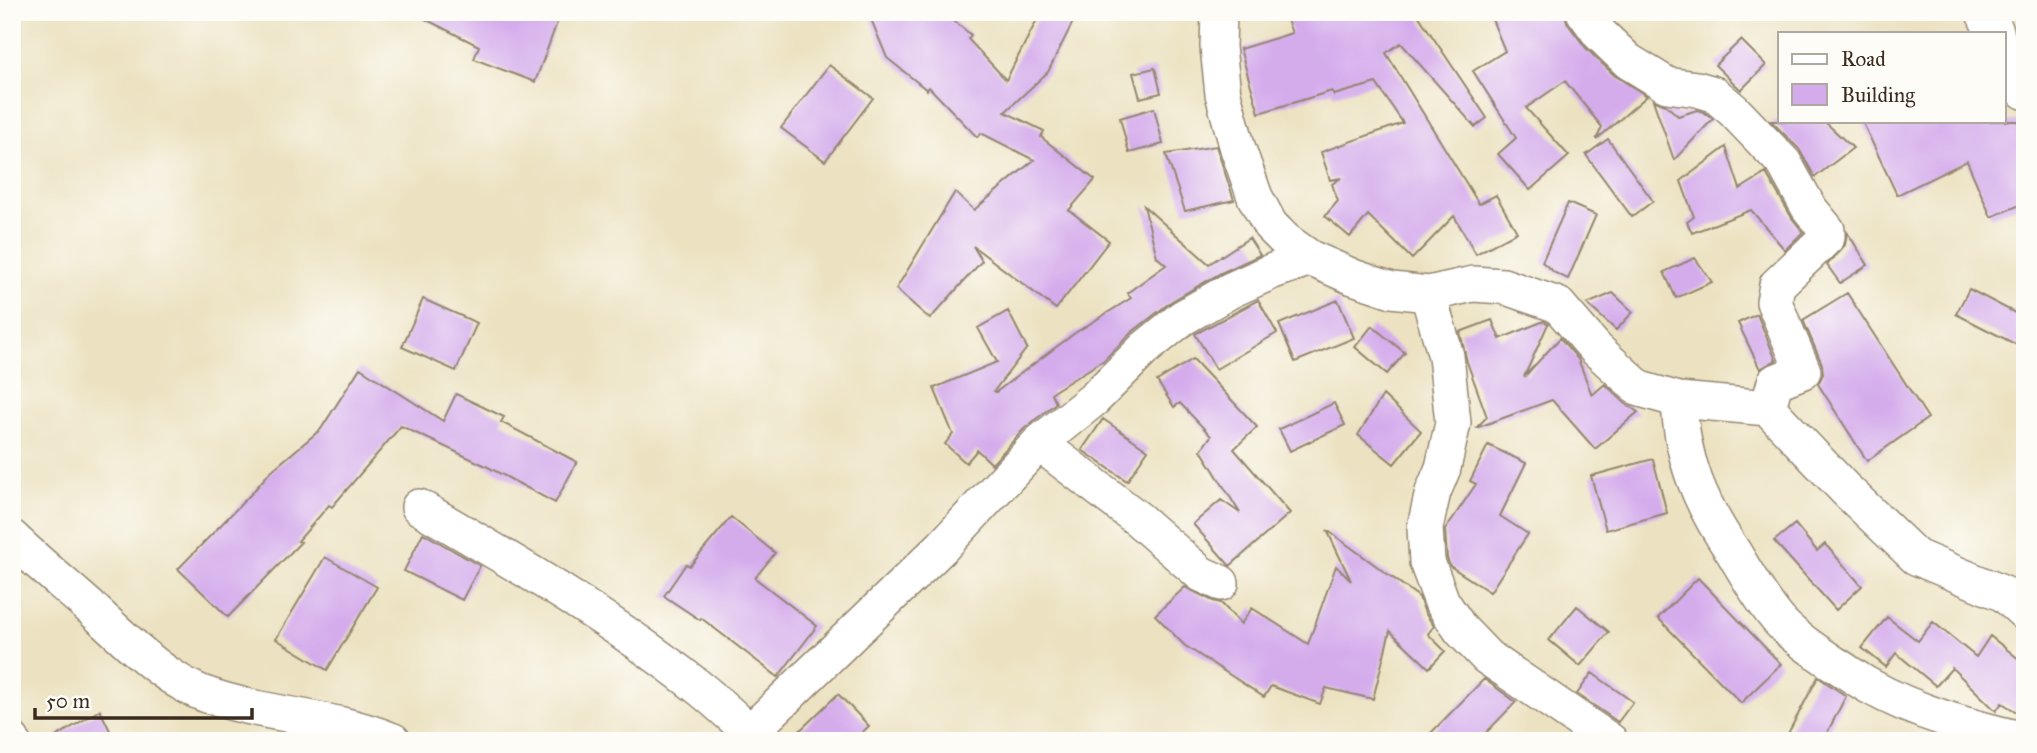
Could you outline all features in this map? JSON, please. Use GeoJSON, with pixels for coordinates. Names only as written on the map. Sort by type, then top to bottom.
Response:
{"type":"FeatureCollection","features":[{"type":"Feature","properties":{"kind":"main road"},"geometry":{"type":"LineString","coordinates":[[1984,12],[1995,32]]}},
{"type":"Feature","properties":{"kind":"main road"},"geometry":{"type":"LineString","coordinates":[[2006,53],[2025,90]]}},
{"type":"Feature","properties":{"kind":"street"},"geometry":{"type":"LineString","coordinates":[[1219,12],[1218,47],[1223,94],[1238,149],[1255,197],[1270,225],[1286,241],[1310,258],[1353,278],[1392,290],[1428,294],[1473,284],[1503,286],[1558,305],[1596,349],[1640,389],[1679,400],[1768,408],[1844,489],[1916,557],[2004,594],[2025,613]]}},
{"type":"Feature","properties":{"kind":"street"},"geometry":{"type":"LineString","coordinates":[[1584,12],[1600,34],[1628,61],[1667,85],[1714,94],[1733,110],[1784,163],[1810,208],[1827,230],[1827,237],[1777,285],[1774,302],[1804,371],[1775,382],[1768,408]]}},
{"type":"Feature","properties":{"kind":"street"},"geometry":{"type":"LineString","coordinates":[[419,507],[533,573],[628,635],[702,690],[746,736],[943,546],[1039,443],[1094,399],[1144,349],[1181,318],[1231,290],[1310,258]]}},
{"type":"Feature","properties":{"kind":"street"},"geometry":{"type":"LineString","coordinates":[[1428,294],[1447,356],[1453,423],[1425,527],[1427,562],[1441,602],[1461,630],[1487,657],[1610,741]]}},
{"type":"Feature","properties":{"kind":"street"},"geometry":{"type":"LineString","coordinates":[[1679,400],[1682,437],[1696,487],[1713,522],[1782,624],[1811,648],[1869,686],[1919,709],[1956,722],[2025,740]]}},
{"type":"Feature","properties":{"kind":"street"},"geometry":{"type":"LineString","coordinates":[[1039,443],[1138,519],[1200,574],[1221,583]]}},
{"type":"Feature","properties":{"kind":"street"},"geometry":{"type":"LineString","coordinates":[[12,538],[141,653],[181,682],[203,694],[253,707],[330,721],[393,741]]}},
{"type":"Feature","properties":{"kind":"building"},"geometry":{"type":"Polygon","coordinates":[[[411,12],[561,12],[535,82],[474,59],[479,46],[411,12]]]}},
{"type":"Feature","properties":{"kind":"building"},"geometry":{"type":"Polygon","coordinates":[[[868,12],[943,12],[971,35],[968,39],[1006,80],[1041,12],[1054,12],[1073,22],[1048,72],[1005,112],[1044,131],[1041,137],[1095,180],[1069,210],[1109,241],[1056,309],[973,246],[982,261],[930,319],[896,289],[955,192],[974,210],[1034,160],[981,133],[977,137],[929,87],[927,90],[887,58],[868,12]]]}},
{"type":"Feature","properties":{"kind":"building"},"geometry":{"type":"Polygon","coordinates":[[[1284,12],[1416,12],[1487,118],[1475,127],[1401,43],[1386,53],[1479,204],[1496,195],[1517,232],[1476,254],[1454,216],[1412,259],[1368,215],[1350,237],[1325,216],[1338,201],[1332,184],[1341,178],[1330,180],[1321,152],[1403,123],[1376,83],[1334,95],[1332,91],[1259,113],[1240,49],[1292,33],[1284,12]]]}},
{"type":"Feature","properties":{"kind":"building"},"geometry":{"type":"Polygon","coordinates":[[[1489,12],[1564,12],[1568,24],[1586,48],[1614,75],[1647,96],[1596,140],[1602,127],[1565,81],[1526,108],[1569,156],[1530,190],[1498,154],[1516,138],[1473,71],[1505,51],[1489,12]]]}},
{"type":"Feature","properties":{"kind":"building"},"geometry":{"type":"Polygon","coordinates":[[[1741,40],[1766,65],[1741,90],[1715,65],[1741,40]]]}},
{"type":"Feature","properties":{"kind":"building"},"geometry":{"type":"Polygon","coordinates":[[[829,65],[873,98],[825,161],[781,128],[829,65]]]}},
{"type":"Feature","properties":{"kind":"building"},"geometry":{"type":"Polygon","coordinates":[[[1155,68],[1161,93],[1140,98],[1133,73],[1155,68]]]}},
{"type":"Feature","properties":{"kind":"building"},"geometry":{"type":"Polygon","coordinates":[[[1653,100],[1666,105],[1678,116],[1697,110],[1713,119],[1674,160],[1653,100]]]}},
{"type":"Feature","properties":{"kind":"building"},"geometry":{"type":"Polygon","coordinates":[[[1154,108],[1163,144],[1129,153],[1120,118],[1154,108]]]}},
{"type":"Feature","properties":{"kind":"building"},"geometry":{"type":"Polygon","coordinates":[[[1771,121],[1825,122],[1853,148],[1815,177],[1799,149],[1771,121]]]}},
{"type":"Feature","properties":{"kind":"building"},"geometry":{"type":"Polygon","coordinates":[[[2018,121],[2025,137],[2025,203],[1991,217],[1967,161],[1897,195],[1862,122],[2018,121]]]}},
{"type":"Feature","properties":{"kind":"building"},"geometry":{"type":"Polygon","coordinates":[[[1608,139],[1653,201],[1632,217],[1586,155],[1608,139]]]}},
{"type":"Feature","properties":{"kind":"building"},"geometry":{"type":"Polygon","coordinates":[[[1216,146],[1234,200],[1185,211],[1166,154],[1216,146]]]}},
{"type":"Feature","properties":{"kind":"building"},"geometry":{"type":"Polygon","coordinates":[[[1726,147],[1740,189],[1766,173],[1803,232],[1785,250],[1751,210],[1692,233],[1687,222],[1694,217],[1681,181],[1726,147]]]}},
{"type":"Feature","properties":{"kind":"building"},"geometry":{"type":"Polygon","coordinates":[[[1568,203],[1596,215],[1568,279],[1542,262],[1568,203]]]}},
{"type":"Feature","properties":{"kind":"building"},"geometry":{"type":"Polygon","coordinates":[[[1144,206],[1209,264],[1249,238],[1260,255],[1221,273],[1172,301],[1131,333],[1104,360],[1051,393],[1056,403],[1024,429],[992,464],[977,450],[966,463],[945,444],[953,434],[934,388],[997,362],[978,328],[1008,311],[1027,348],[994,391],[996,392],[1075,333],[1131,298],[1127,293],[1166,265],[1157,257],[1144,206]]]}},
{"type":"Feature","properties":{"kind":"building"},"geometry":{"type":"Polygon","coordinates":[[[1847,232],[1868,265],[1840,283],[1827,265],[1845,245],[1847,232]]]}},
{"type":"Feature","properties":{"kind":"building"},"geometry":{"type":"Polygon","coordinates":[[[1695,258],[1712,282],[1676,298],[1664,272],[1695,258]]]}},
{"type":"Feature","properties":{"kind":"building"},"geometry":{"type":"Polygon","coordinates":[[[1969,289],[2025,318],[2025,349],[1956,314],[1969,289]]]}},
{"type":"Feature","properties":{"kind":"building"},"geometry":{"type":"Polygon","coordinates":[[[1613,293],[1633,312],[1616,330],[1587,304],[1613,293]]]}},
{"type":"Feature","properties":{"kind":"building"},"geometry":{"type":"Polygon","coordinates":[[[1847,293],[1928,418],[1867,461],[1818,384],[1823,374],[1822,364],[1803,320],[1847,293]]]}},
{"type":"Feature","properties":{"kind":"building"},"geometry":{"type":"Polygon","coordinates":[[[423,299],[477,323],[456,371],[402,347],[423,299]]]}},
{"type":"Feature","properties":{"kind":"building"},"geometry":{"type":"Polygon","coordinates":[[[1258,300],[1277,333],[1216,369],[1195,334],[1258,300]]]}},
{"type":"Feature","properties":{"kind":"building"},"geometry":{"type":"Polygon","coordinates":[[[1338,300],[1354,338],[1295,362],[1279,324],[1338,300]]]}},
{"type":"Feature","properties":{"kind":"building"},"geometry":{"type":"Polygon","coordinates":[[[1757,314],[1776,360],[1760,369],[1738,323],[1757,314]]]}},
{"type":"Feature","properties":{"kind":"building"},"geometry":{"type":"Polygon","coordinates":[[[1492,320],[1500,339],[1544,321],[1548,324],[1524,377],[1560,338],[1578,359],[1592,395],[1605,384],[1638,412],[1595,449],[1552,400],[1476,428],[1487,417],[1467,362],[1460,332],[1492,320]]]}},
{"type":"Feature","properties":{"kind":"building"},"geometry":{"type":"Polygon","coordinates":[[[1372,326],[1405,353],[1387,374],[1355,347],[1372,326]]]}},
{"type":"Feature","properties":{"kind":"building"},"geometry":{"type":"Polygon","coordinates":[[[1193,359],[1257,427],[1234,449],[1290,513],[1230,566],[1193,524],[1221,500],[1240,513],[1201,450],[1211,436],[1180,403],[1174,407],[1157,381],[1193,359]]]}},
{"type":"Feature","properties":{"kind":"building"},"geometry":{"type":"Polygon","coordinates":[[[360,368],[443,421],[456,394],[504,417],[501,422],[577,462],[555,503],[486,466],[401,426],[332,507],[329,505],[298,541],[301,542],[228,617],[178,569],[270,472],[321,429],[360,368]]]}},
{"type":"Feature","properties":{"kind":"building"},"geometry":{"type":"Polygon","coordinates":[[[1383,395],[1421,431],[1394,464],[1358,435],[1383,395]]]}},
{"type":"Feature","properties":{"kind":"building"},"geometry":{"type":"Polygon","coordinates":[[[1334,403],[1345,425],[1290,451],[1279,429],[1334,403]]]}},
{"type":"Feature","properties":{"kind":"building"},"geometry":{"type":"Polygon","coordinates":[[[1103,419],[1148,450],[1127,481],[1082,450],[1103,419]]]}},
{"type":"Feature","properties":{"kind":"building"},"geometry":{"type":"Polygon","coordinates":[[[1488,445],[1526,463],[1500,516],[1528,534],[1490,592],[1450,566],[1445,530],[1476,484],[1470,481],[1488,445]]]}},
{"type":"Feature","properties":{"kind":"building"},"geometry":{"type":"Polygon","coordinates":[[[1653,459],[1667,513],[1606,530],[1591,476],[1653,459]]]}},
{"type":"Feature","properties":{"kind":"building"},"geometry":{"type":"Polygon","coordinates":[[[731,517],[775,553],[755,578],[817,626],[778,677],[701,618],[700,620],[664,596],[686,564],[690,566],[731,517]]]}},
{"type":"Feature","properties":{"kind":"building"},"geometry":{"type":"Polygon","coordinates":[[[1795,524],[1817,551],[1825,544],[1862,586],[1836,610],[1774,541],[1795,524]]]}},
{"type":"Feature","properties":{"kind":"building"},"geometry":{"type":"Polygon","coordinates":[[[1327,530],[1419,597],[1434,626],[1428,634],[1445,651],[1429,668],[1390,631],[1373,699],[1326,688],[1320,704],[1271,686],[1264,697],[1184,645],[1155,615],[1185,587],[1221,603],[1241,624],[1252,608],[1308,644],[1336,566],[1351,581],[1327,530]]]}},
{"type":"Feature","properties":{"kind":"building"},"geometry":{"type":"Polygon","coordinates":[[[423,533],[480,566],[462,600],[404,571],[423,533]]]}},
{"type":"Feature","properties":{"kind":"building"},"geometry":{"type":"Polygon","coordinates":[[[325,557],[377,587],[327,670],[276,639],[325,557]]]}},
{"type":"Feature","properties":{"kind":"building"},"geometry":{"type":"Polygon","coordinates":[[[1698,578],[1781,664],[1741,703],[1658,618],[1698,578]]]}},
{"type":"Feature","properties":{"kind":"building"},"geometry":{"type":"Polygon","coordinates":[[[1577,606],[1609,632],[1580,666],[1549,640],[1577,606]]]}},
{"type":"Feature","properties":{"kind":"building"},"geometry":{"type":"Polygon","coordinates":[[[1887,617],[1918,641],[1933,622],[1976,657],[1990,636],[2025,664],[2025,717],[2002,703],[1996,711],[1952,668],[1936,686],[1896,653],[1886,667],[1862,648],[1887,617]]]}},
{"type":"Feature","properties":{"kind":"building"},"geometry":{"type":"Polygon","coordinates":[[[1592,673],[1633,702],[1618,722],[1577,694],[1592,673]]]}},
{"type":"Feature","properties":{"kind":"building"},"geometry":{"type":"Polygon","coordinates":[[[1818,677],[1846,696],[1823,741],[1784,741],[1818,677]]]}},
{"type":"Feature","properties":{"kind":"building"},"geometry":{"type":"Polygon","coordinates":[[[1484,679],[1516,702],[1478,741],[1423,741],[1484,679]]]}},
{"type":"Feature","properties":{"kind":"building"},"geometry":{"type":"Polygon","coordinates":[[[838,694],[869,726],[853,741],[789,741],[838,694]]]}},
{"type":"Feature","properties":{"kind":"building"},"geometry":{"type":"Polygon","coordinates":[[[100,710],[115,741],[49,741],[100,710]]]}}]}
